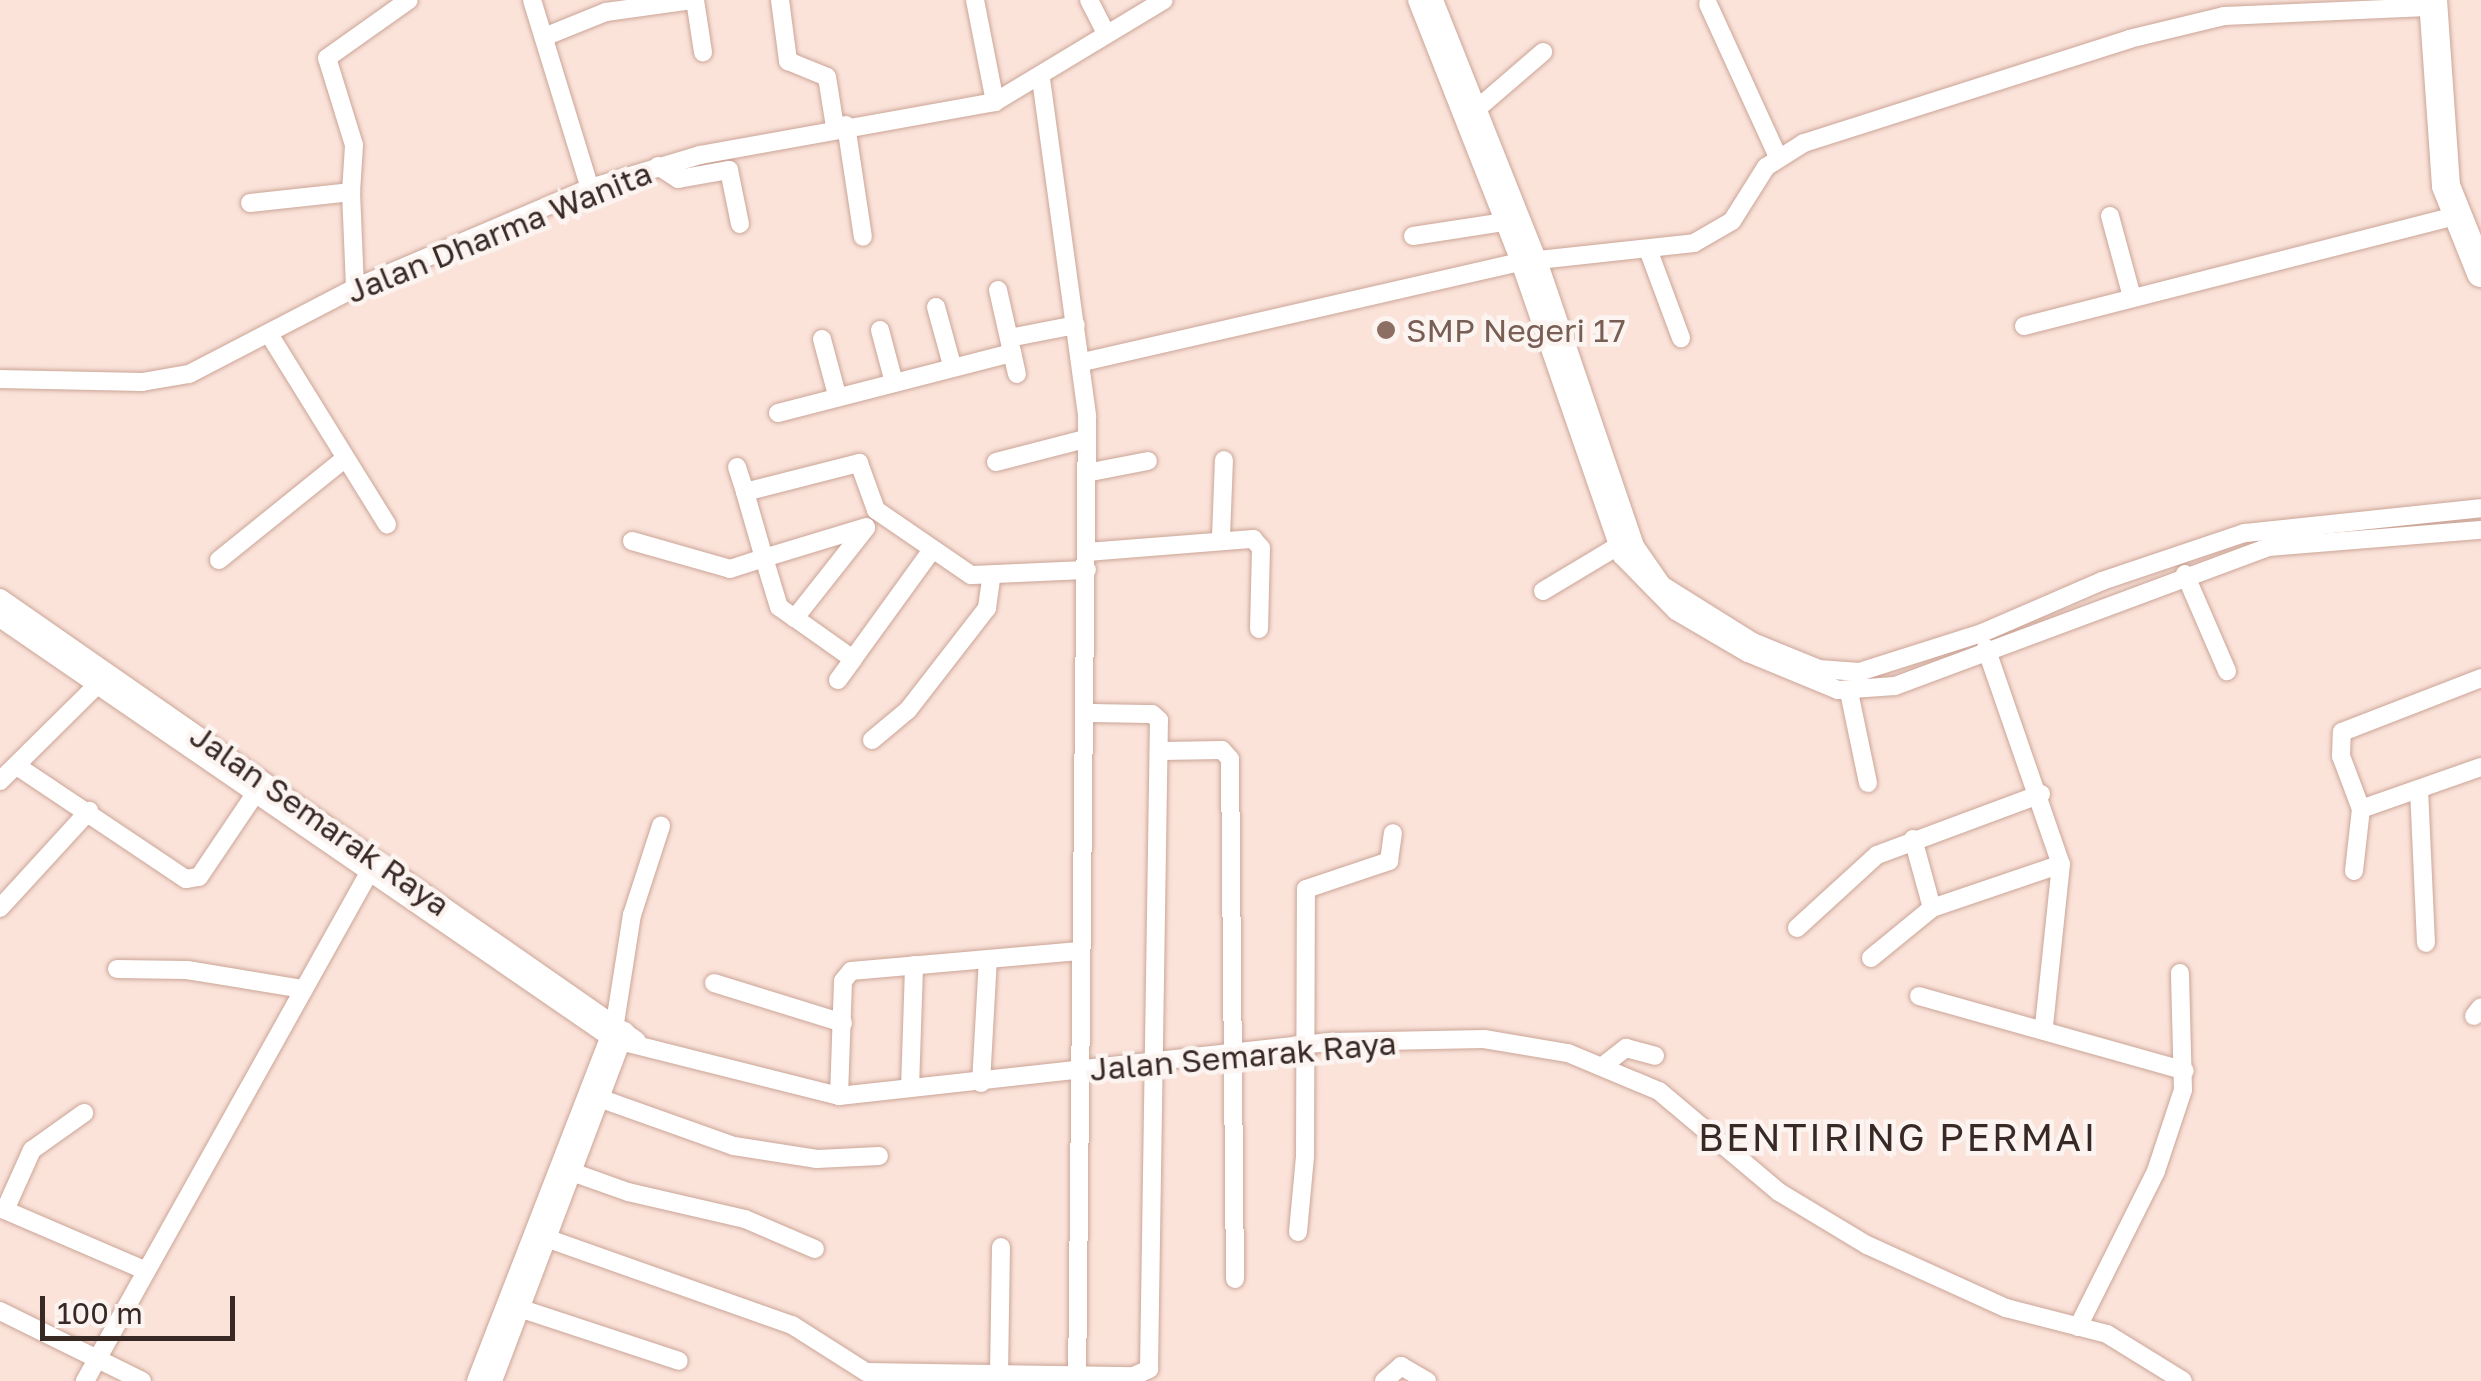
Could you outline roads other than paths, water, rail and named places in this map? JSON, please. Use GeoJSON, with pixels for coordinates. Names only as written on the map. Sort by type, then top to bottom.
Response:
{"type":"FeatureCollection","features":[{"type":"Feature","properties":{"kind":"highway"},"geometry":{"type":"LineString","coordinates":[[2433,4],[2446,186],[2454,216],[2481,272]]}},
{"type":"Feature","properties":{"kind":"street"},"geometry":{"type":"LineString","coordinates":[[355,288],[351,192],[354,145],[327,58],[410,0]]}},
{"type":"Feature","properties":{"kind":"street"},"geometry":{"type":"LineString","coordinates":[[532,0],[590,188]]}},
{"type":"Feature","properties":{"kind":"street"},"geometry":{"type":"LineString","coordinates":[[544,37],[641,3],[694,0],[703,52]]}},
{"type":"Feature","properties":{"kind":"street"},"geometry":{"type":"LineString","coordinates":[[780,0],[788,61],[828,77],[863,237]]}},
{"type":"Feature","properties":{"kind":"street"},"geometry":{"type":"LineString","coordinates":[[974,0],[995,102]]}},
{"type":"Feature","properties":{"kind":"street"},"geometry":{"type":"LineString","coordinates":[[1089,0],[1106,33]]}},
{"type":"Feature","properties":{"kind":"street","name":"Jalan Dharma Wanita"},"geometry":{"type":"LineString","coordinates":[[0,379],[160,382],[201,369],[355,288],[590,188],[658,166],[841,126],[995,102],[1040,79],[1106,33],[1164,0]]}},
{"type":"Feature","properties":{"kind":"street"},"geometry":{"type":"LineString","coordinates":[[1417,0],[1505,222],[1529,261],[1644,565],[1714,620],[1819,678],[1914,657],[2102,582],[2245,533],[2481,508]]}},
{"type":"Feature","properties":{"kind":"street"},"geometry":{"type":"LineString","coordinates":[[1434,0],[1478,108],[1618,546],[1638,578],[1676,612],[1849,692],[1895,686],[1986,648],[2268,547],[2481,530]]}},
{"type":"Feature","properties":{"kind":"street"},"geometry":{"type":"LineString","coordinates":[[1708,4],[1778,157]]}},
{"type":"Feature","properties":{"kind":"street"},"geometry":{"type":"LineString","coordinates":[[1084,362],[1529,261],[1649,252],[1716,233],[1778,157],[1832,131],[2130,38],[2224,16],[2433,4]]}},
{"type":"Feature","properties":{"kind":"street"},"geometry":{"type":"LineString","coordinates":[[1478,108],[1543,52]]}},
{"type":"Feature","properties":{"kind":"street"},"geometry":{"type":"LineString","coordinates":[[1040,79],[1084,362],[1087,713],[1079,952],[1077,1377]]}},
{"type":"Feature","properties":{"kind":"street"},"geometry":{"type":"LineString","coordinates":[[658,166],[678,179],[729,170],[740,224]]}},
{"type":"Feature","properties":{"kind":"street"},"geometry":{"type":"LineString","coordinates":[[250,204],[351,192]]}},
{"type":"Feature","properties":{"kind":"street"},"geometry":{"type":"LineString","coordinates":[[2110,216],[2132,297]]}},
{"type":"Feature","properties":{"kind":"street"},"geometry":{"type":"LineString","coordinates":[[2024,326],[2454,216]]}},
{"type":"Feature","properties":{"kind":"street"},"geometry":{"type":"LineString","coordinates":[[1413,236],[1505,222]]}},
{"type":"Feature","properties":{"kind":"street"},"geometry":{"type":"LineString","coordinates":[[1649,252],[1681,338]]}},
{"type":"Feature","properties":{"kind":"street"},"geometry":{"type":"LineString","coordinates":[[998,290],[1017,374]]}},
{"type":"Feature","properties":{"kind":"street"},"geometry":{"type":"LineString","coordinates":[[936,307],[952,366]]}},
{"type":"Feature","properties":{"kind":"street"},"geometry":{"type":"LineString","coordinates":[[778,413],[952,366],[1076,325]]}},
{"type":"Feature","properties":{"kind":"street"},"geometry":{"type":"LineString","coordinates":[[880,330],[893,380]]}},
{"type":"Feature","properties":{"kind":"street"},"geometry":{"type":"LineString","coordinates":[[268,334],[386,524]]}},
{"type":"Feature","properties":{"kind":"street"},"geometry":{"type":"LineString","coordinates":[[822,339],[838,394]]}},
{"type":"Feature","properties":{"kind":"street"},"geometry":{"type":"LineString","coordinates":[[996,462],[1085,439]]}},
{"type":"Feature","properties":{"kind":"street"},"geometry":{"type":"LineString","coordinates":[[219,560],[344,459]]}},
{"type":"Feature","properties":{"kind":"street"},"geometry":{"type":"LineString","coordinates":[[1221,537],[1224,460]]}},
{"type":"Feature","properties":{"kind":"street"},"geometry":{"type":"LineString","coordinates":[[1086,473],[1148,461]]}},
{"type":"Feature","properties":{"kind":"street"},"geometry":{"type":"LineString","coordinates":[[744,492],[859,463],[876,510],[970,575],[991,579],[1221,537],[1260,544],[1259,629]]}},
{"type":"Feature","properties":{"kind":"street"},"geometry":{"type":"LineString","coordinates":[[737,467],[778,608],[852,660]]}},
{"type":"Feature","properties":{"kind":"street"},"geometry":{"type":"LineString","coordinates":[[795,618],[876,510]]}},
{"type":"Feature","properties":{"kind":"street"},"geometry":{"type":"LineString","coordinates":[[632,541],[730,569],[866,527]]}},
{"type":"Feature","properties":{"kind":"street"},"geometry":{"type":"LineString","coordinates":[[1544,592],[1618,546]]}},
{"type":"Feature","properties":{"kind":"street"},"geometry":{"type":"LineString","coordinates":[[838,680],[932,550]]}},
{"type":"Feature","properties":{"kind":"street"},"geometry":{"type":"LineString","coordinates":[[2186,574],[2227,671]]}},
{"type":"Feature","properties":{"kind":"street"},"geometry":{"type":"LineString","coordinates":[[872,740],[908,710],[986,608],[991,579]]}},
{"type":"Feature","properties":{"kind":"street"},"geometry":{"type":"LineString","coordinates":[[2102,582],[2111,602]]}},
{"type":"Feature","properties":{"kind":"street","name":"Jalan Semarak Raya"},"geometry":{"type":"LineString","coordinates":[[0,598],[257,791],[373,866]]}},
{"type":"Feature","properties":{"kind":"street","name":"Jalan Semarak Raya"},"geometry":{"type":"LineString","coordinates":[[0,618],[104,679],[622,1035],[839,1096],[1303,1044],[1476,1040],[1604,1064],[1659,1091],[1806,1212],[1941,1281],[2136,1346],[2183,1381]]}},
{"type":"Feature","properties":{"kind":"street"},"geometry":{"type":"LineString","coordinates":[[1986,648],[2041,794],[2062,864],[2044,1026]]}},
{"type":"Feature","properties":{"kind":"street"},"geometry":{"type":"LineString","coordinates":[[2354,870],[2360,808],[2342,756],[2342,732],[2481,678]]}},
{"type":"Feature","properties":{"kind":"street"},"geometry":{"type":"LineString","coordinates":[[0,781],[104,679]]}},
{"type":"Feature","properties":{"kind":"street"},"geometry":{"type":"LineString","coordinates":[[1849,692],[1868,783]]}},
{"type":"Feature","properties":{"kind":"street"},"geometry":{"type":"LineString","coordinates":[[546,1238],[792,1326],[866,1372],[1077,1377],[1134,1376],[1148,1368],[1162,752],[1158,716],[1087,713]]}},
{"type":"Feature","properties":{"kind":"street"},"geometry":{"type":"LineString","coordinates":[[1162,752],[1222,750],[1230,759],[1235,1279]]}},
{"type":"Feature","properties":{"kind":"street"},"geometry":{"type":"LineString","coordinates":[[16,766],[194,879],[257,791]]}},
{"type":"Feature","properties":{"kind":"street"},"geometry":{"type":"LineString","coordinates":[[2360,808],[2481,767]]}},
{"type":"Feature","properties":{"kind":"street"},"geometry":{"type":"LineString","coordinates":[[2420,789],[2426,944]]}},
{"type":"Feature","properties":{"kind":"street"},"geometry":{"type":"LineString","coordinates":[[1797,928],[1878,856],[1914,839],[2041,794]]}},
{"type":"Feature","properties":{"kind":"street"},"geometry":{"type":"LineString","coordinates":[[0,908],[89,811]]}},
{"type":"Feature","properties":{"kind":"street"},"geometry":{"type":"LineString","coordinates":[[493,1381],[622,1035],[632,914],[661,826]]}},
{"type":"Feature","properties":{"kind":"street"},"geometry":{"type":"LineString","coordinates":[[1298,1232],[1306,889],[1389,861],[1393,833]]}},
{"type":"Feature","properties":{"kind":"street"},"geometry":{"type":"LineString","coordinates":[[1914,839],[1932,908]]}},
{"type":"Feature","properties":{"kind":"street"},"geometry":{"type":"LineString","coordinates":[[1870,958],[1932,908],[2062,864]]}},
{"type":"Feature","properties":{"kind":"street"},"geometry":{"type":"LineString","coordinates":[[85,1381],[373,866]]}},
{"type":"Feature","properties":{"kind":"street"},"geometry":{"type":"LineString","coordinates":[[839,1096],[846,974],[1079,952]]}},
{"type":"Feature","properties":{"kind":"street"},"geometry":{"type":"LineString","coordinates":[[981,1083],[988,959]]}},
{"type":"Feature","properties":{"kind":"street"},"geometry":{"type":"LineString","coordinates":[[910,1088],[914,965]]}},
{"type":"Feature","properties":{"kind":"street"},"geometry":{"type":"LineString","coordinates":[[117,968],[188,970],[303,989]]}},
{"type":"Feature","properties":{"kind":"street"},"geometry":{"type":"LineString","coordinates":[[2078,1327],[2156,1171],[2185,1071],[2180,972]]}},
{"type":"Feature","properties":{"kind":"street"},"geometry":{"type":"LineString","coordinates":[[714,983],[842,1023]]}},
{"type":"Feature","properties":{"kind":"street"},"geometry":{"type":"LineString","coordinates":[[1918,996],[2044,1026],[2185,1071]]}},
{"type":"Feature","properties":{"kind":"street"},"geometry":{"type":"LineString","coordinates":[[476,1381],[622,1035]]}},
{"type":"Feature","properties":{"kind":"street"},"geometry":{"type":"LineString","coordinates":[[1604,1064],[1626,1048],[1655,1056]]}},
{"type":"Feature","properties":{"kind":"street"},"geometry":{"type":"LineString","coordinates":[[599,1098],[734,1146],[817,1159],[880,1156]]}},
{"type":"Feature","properties":{"kind":"street"},"geometry":{"type":"LineString","coordinates":[[84,1113],[32,1150],[2,1209],[144,1270]]}},
{"type":"Feature","properties":{"kind":"street"},"geometry":{"type":"LineString","coordinates":[[569,1170],[628,1192],[745,1219],[815,1249]]}},
{"type":"Feature","properties":{"kind":"street"},"geometry":{"type":"LineString","coordinates":[[999,1374],[1001,1247]]}},
{"type":"Feature","properties":{"kind":"street"},"geometry":{"type":"LineString","coordinates":[[522,1309],[678,1361]]}},
{"type":"Feature","properties":{"kind":"street"},"geometry":{"type":"LineString","coordinates":[[0,1311],[142,1381]]}},
{"type":"Feature","properties":{"kind":"street"},"geometry":{"type":"LineString","coordinates":[[1384,1381],[1401,1366],[1428,1381]]}},
{"type":"Feature","properties":{"kind":"place","name":"SMP Negeri 17"},"geometry":{"type":"Point","coordinates":[1386,330]}},
{"type":"Feature","properties":{"kind":"district","name":"BENTIRING PERMAI"},"geometry":{"type":"Point","coordinates":[1898,1137]}}]}
